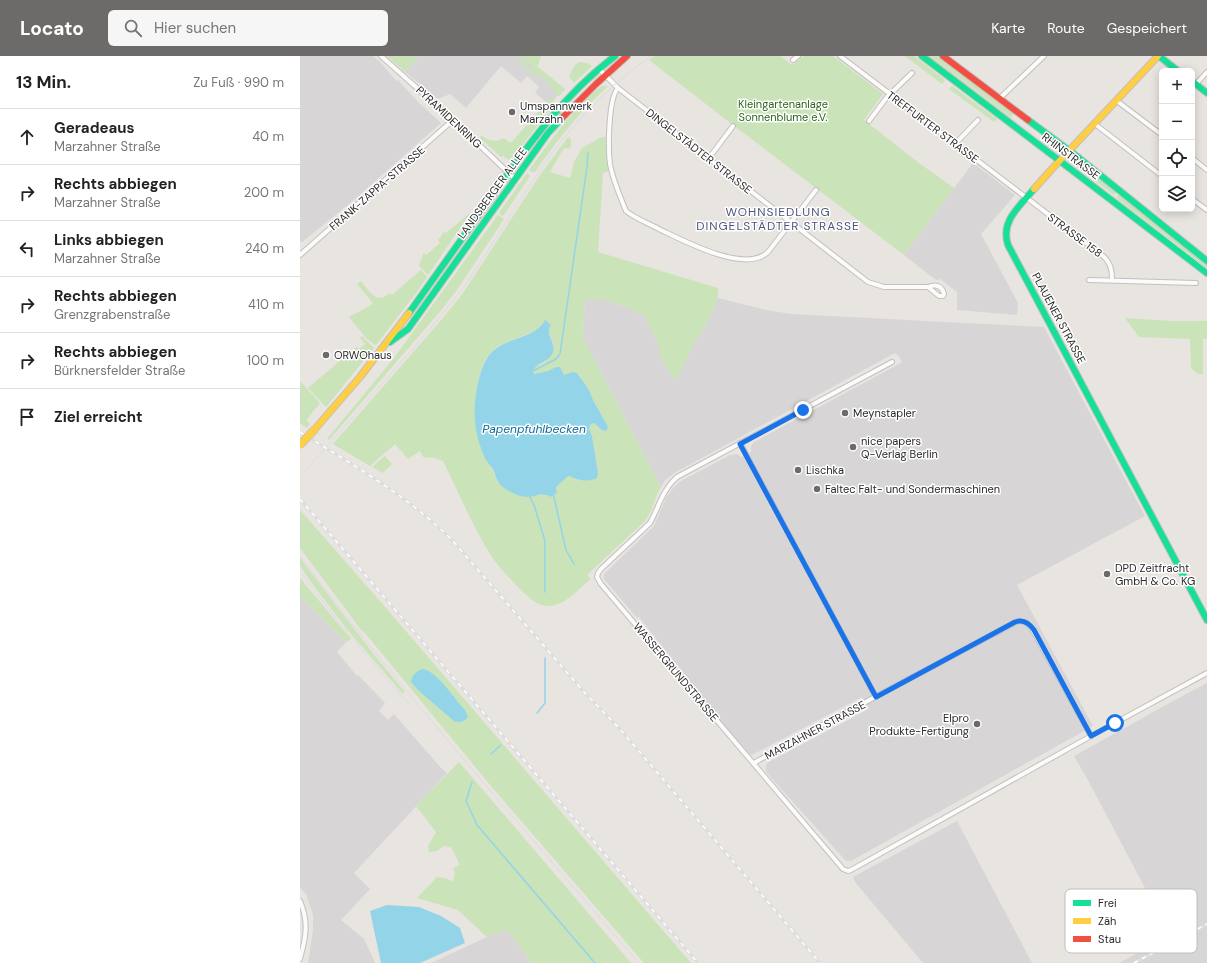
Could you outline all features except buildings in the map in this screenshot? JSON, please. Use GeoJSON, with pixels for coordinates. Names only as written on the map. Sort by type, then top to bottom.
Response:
{"type":"FeatureCollection","features":[{"type":"Feature","properties":{"kind":"main road","name":"LANDSBERGER ALLEE"},"geometry":{"type":"LineString","coordinates":[[300,445],[349,391],[382,349],[535,136],[563,103],[599,68],[615,56]]}},
{"type":"Feature","properties":{"kind":"main road","name":"LANDSBERGER ALLEE"},"geometry":{"type":"LineString","coordinates":[[382,349],[408,329],[548,133],[571,107],[604,75],[627,56]]}},
{"type":"Feature","properties":{"kind":"main road","name":"RHINSTRASSE"},"geometry":{"type":"LineString","coordinates":[[922,56],[1207,273]]}},
{"type":"Feature","properties":{"kind":"main road","name":"RHINSTRASSE"},"geometry":{"type":"LineString","coordinates":[[943,56],[1120,190],[1207,260]]}},
{"type":"Feature","properties":{"kind":"main road","name":"PLAUENER STRASSE"},"geometry":{"type":"LineString","coordinates":[[1158,56],[1026,198],[1008,222],[1006,234],[1008,245],[1207,620]]}},
{"type":"Feature","properties":{"kind":"main road"},"geometry":{"type":"LineString","coordinates":[[1158,56],[1174,68]]}},
{"type":"Feature","properties":{"kind":"main road"},"geometry":{"type":"LineString","coordinates":[[1195,84],[1207,93]]}},
{"type":"Feature","properties":{"kind":"street","name":"PYRAMIDENRING"},"geometry":{"type":"LineString","coordinates":[[381,56],[515,178]]}},
{"type":"Feature","properties":{"kind":"street"},"geometry":{"type":"LineString","coordinates":[[793,60],[798,56]]}},
{"type":"Feature","properties":{"kind":"street","name":"TREFFURTER STRASSE"},"geometry":{"type":"LineString","coordinates":[[840,56],[1026,198]]}},
{"type":"Feature","properties":{"kind":"street"},"geometry":{"type":"LineString","coordinates":[[999,99],[1044,56]]}},
{"type":"Feature","properties":{"kind":"street","name":"DINGELSTÄDTER STRASSE"},"geometry":{"type":"LineString","coordinates":[[599,68],[618,88],[863,278],[873,284],[884,287],[928,287]]}},
{"type":"Feature","properties":{"kind":"street"},"geometry":{"type":"LineString","coordinates":[[1195,82],[1207,72]]}},
{"type":"Feature","properties":{"kind":"street"},"geometry":{"type":"LineString","coordinates":[[869,121],[890,94],[912,73]]}},
{"type":"Feature","properties":{"kind":"street"},"geometry":{"type":"LineString","coordinates":[[618,88],[614,94],[610,111],[610,158],[611,168],[625,209],[628,212],[688,242],[721,255],[743,260],[754,259],[763,256],[768,252],[816,190]]}},
{"type":"Feature","properties":{"kind":"street"},"geometry":{"type":"LineString","coordinates":[[1117,101],[1159,133]]}},
{"type":"Feature","properties":{"kind":"street","name":"FRANK-ZAPPA-STRASSE"},"geometry":{"type":"LineString","coordinates":[[300,255],[452,120]]}},
{"type":"Feature","properties":{"kind":"street"},"geometry":{"type":"LineString","coordinates":[[955,144],[978,120]]}},
{"type":"Feature","properties":{"kind":"street"},"geometry":{"type":"LineString","coordinates":[[1095,124],[1159,174]]}},
{"type":"Feature","properties":{"kind":"street"},"geometry":{"type":"LineString","coordinates":[[709,158],[733,126]]}},
{"type":"Feature","properties":{"kind":"street"},"geometry":{"type":"LineString","coordinates":[[1195,160],[1207,170]]}},
{"type":"Feature","properties":{"kind":"street","name":"STRASSE 158"},"geometry":{"type":"LineString","coordinates":[[1026,198],[1106,259],[1111,268],[1112,280]]}},
{"type":"Feature","properties":{"kind":"street"},"geometry":{"type":"LineString","coordinates":[[1195,201],[1207,210]]}},
{"type":"Feature","properties":{"kind":"street"},"geometry":{"type":"LineString","coordinates":[[1089,280],[1196,283]]}},
{"type":"Feature","properties":{"kind":"street"},"geometry":{"type":"LineString","coordinates":[[876,697],[740,444],[892,362]]}},
{"type":"Feature","properties":{"kind":"street","name":"WASSERGRUNDSTRASSE"},"geometry":{"type":"LineString","coordinates":[[740,444],[677,477],[671,482],[663,493],[650,523],[598,573],[597,577],[754,763]]}},
{"type":"Feature","properties":{"kind":"street","name":"MARZAHNER STRASSE"},"geometry":{"type":"LineString","coordinates":[[1091,736],[1034,630],[1029,624],[1022,621],[1015,622],[754,763],[843,869],[848,871],[1091,736],[1207,674]]}},
{"type":"Feature","properties":{"kind":"street"},"geometry":{"type":"LineString","coordinates":[[300,901],[305,915],[306,937],[300,959]]}},
{"type":"Feature","properties":{"kind":"shaded area"},"geometry":{"type":"Polygon","coordinates":[[[300,56],[373,56],[382,64],[396,81],[398,80],[417,101],[441,123],[349,204],[302,242],[300,241],[300,56]]]}},
{"type":"Feature","properties":{"kind":"shaded area"},"geometry":{"type":"Polygon","coordinates":[[[419,56],[524,56],[565,89],[550,105],[535,93],[539,87],[527,76],[521,83],[501,66],[466,108],[450,94],[438,99],[405,72],[419,56]]]}},
{"type":"Feature","properties":{"kind":"shaded area"},"geometry":{"type":"Polygon","coordinates":[[[973,163],[1015,195],[981,234],[1018,303],[1017,315],[957,310],[957,292],[940,279],[936,280],[904,255],[973,163]]]}},
{"type":"Feature","properties":{"kind":"shaded area"},"geometry":{"type":"Polygon","coordinates":[[[585,298],[605,300],[627,307],[644,316],[659,344],[659,353],[669,372],[694,344],[708,321],[718,298],[766,310],[792,314],[1044,327],[1145,516],[1017,585],[1093,726],[851,861],[846,861],[766,772],[766,767],[767,763],[869,709],[862,697],[750,755],[639,617],[637,618],[604,579],[604,574],[654,526],[667,496],[681,481],[730,455],[737,454],[741,457],[751,452],[751,446],[754,442],[901,363],[901,360],[895,353],[676,472],[665,480],[661,487],[583,338],[585,298]]]}},
{"type":"Feature","properties":{"kind":"shaded area"},"geometry":{"type":"Polygon","coordinates":[[[300,596],[346,642],[337,652],[357,676],[358,675],[385,703],[379,711],[388,720],[394,714],[447,773],[354,873],[370,889],[341,920],[364,939],[375,963],[308,963],[313,930],[313,915],[306,894],[300,888],[300,596]]]}},
{"type":"Feature","properties":{"kind":"shaded area"},"geometry":{"type":"Polygon","coordinates":[[[1207,683],[1207,963],[1119,963],[1137,953],[1197,953],[1197,889],[1146,889],[1074,756],[1207,683]]]}},
{"type":"Feature","properties":{"kind":"shaded area"},"geometry":{"type":"Polygon","coordinates":[[[957,821],[1032,963],[923,963],[855,882],[853,877],[957,821]]]}},
{"type":"Feature","properties":{"kind":"shaded area"},"geometry":{"type":"Polygon","coordinates":[[[506,930],[532,963],[431,963],[487,937],[506,930]]]}},
{"type":"Feature","properties":{"kind":"green space"},"geometry":{"type":"Polygon","coordinates":[[[387,56],[419,56],[405,72],[387,56]]]}},
{"type":"Feature","properties":{"kind":"green space"},"geometry":{"type":"Polygon","coordinates":[[[518,56],[532,71],[534,69],[521,56],[541,56],[538,66],[529,60],[565,89],[559,96],[551,89],[553,86],[538,74],[535,76],[524,67],[518,59],[518,56]]]}},
{"type":"Feature","properties":{"kind":"green space","name":"Kleingartenanlage Sonnenblume e.V."},"geometry":{"type":"Polygon","coordinates":[[[655,56],[780,56],[792,65],[803,56],[833,56],[883,94],[864,120],[954,188],[904,255],[649,60],[655,56]]]}},
{"type":"Feature","properties":{"kind":"green space"},"geometry":{"type":"Polygon","coordinates":[[[905,56],[914,56],[945,80],[942,84],[905,56]]]}},
{"type":"Feature","properties":{"kind":"green space"},"geometry":{"type":"Polygon","coordinates":[[[926,56],[939,56],[1014,113],[1009,120],[926,56]]]}},
{"type":"Feature","properties":{"kind":"green space"},"geometry":{"type":"Polygon","coordinates":[[[579,62],[587,63],[592,66],[574,83],[569,76],[574,66],[579,62]]]}},
{"type":"Feature","properties":{"kind":"green space"},"geometry":{"type":"Polygon","coordinates":[[[602,86],[608,86],[587,106],[568,128],[534,173],[529,170],[572,114],[602,86]]]}},
{"type":"Feature","properties":{"kind":"green space"},"geometry":{"type":"Polygon","coordinates":[[[952,86],[997,119],[994,122],[949,89],[952,86]]]}},
{"type":"Feature","properties":{"kind":"green space"},"geometry":{"type":"Polygon","coordinates":[[[550,98],[555,99],[550,105],[553,106],[509,160],[503,156],[501,157],[480,138],[481,135],[492,141],[504,138],[509,142],[512,142],[550,98]]]}},
{"type":"Feature","properties":{"kind":"green space"},"geometry":{"type":"Polygon","coordinates":[[[568,137],[571,139],[571,146],[569,149],[564,148],[550,172],[570,178],[574,162],[582,148],[602,137],[606,137],[608,142],[609,171],[603,173],[598,252],[718,288],[718,298],[708,321],[694,344],[676,381],[669,372],[659,353],[659,344],[644,316],[627,307],[605,300],[585,299],[583,338],[661,487],[645,521],[587,575],[591,579],[566,600],[548,606],[544,606],[532,600],[506,574],[494,559],[483,543],[443,461],[423,457],[420,451],[408,459],[395,444],[370,466],[333,444],[463,293],[540,175],[568,137]],[[546,321],[542,327],[502,344],[493,350],[485,360],[480,375],[475,400],[485,457],[493,470],[498,483],[531,496],[544,494],[551,497],[557,493],[556,487],[567,476],[580,480],[596,461],[592,436],[589,428],[591,424],[594,423],[602,430],[606,423],[589,390],[577,373],[564,375],[556,367],[549,371],[534,374],[534,368],[546,361],[554,344],[546,321]]]}},
{"type":"Feature","properties":{"kind":"green space"},"geometry":{"type":"Polygon","coordinates":[[[1078,164],[1082,167],[1083,166],[1117,192],[1114,195],[1075,165],[1078,164]]]}},
{"type":"Feature","properties":{"kind":"green space"},"geometry":{"type":"Polygon","coordinates":[[[527,173],[530,176],[502,216],[499,213],[527,173]]]}},
{"type":"Feature","properties":{"kind":"green space"},"geometry":{"type":"Polygon","coordinates":[[[1119,194],[1207,264],[1207,270],[1116,201],[1119,194]]]}},
{"type":"Feature","properties":{"kind":"green space"},"geometry":{"type":"Polygon","coordinates":[[[470,213],[428,275],[419,266],[423,254],[424,253],[426,255],[440,243],[438,240],[444,232],[446,233],[470,213]]]}},
{"type":"Feature","properties":{"kind":"green space"},"geometry":{"type":"Polygon","coordinates":[[[498,215],[504,219],[459,287],[443,308],[329,440],[327,439],[394,358],[498,215]]]}},
{"type":"Feature","properties":{"kind":"green space"},"geometry":{"type":"Polygon","coordinates":[[[421,270],[427,277],[375,345],[366,338],[349,317],[373,304],[357,284],[361,281],[370,293],[381,298],[390,293],[392,295],[421,270]]]}},
{"type":"Feature","properties":{"kind":"green space"},"geometry":{"type":"Polygon","coordinates":[[[1125,318],[1172,321],[1207,321],[1207,339],[1203,339],[1203,374],[1198,374],[1191,368],[1190,339],[1139,337],[1125,318]]]}},
{"type":"Feature","properties":{"kind":"green space"},"geometry":{"type":"Polygon","coordinates":[[[362,336],[374,348],[326,407],[308,388],[354,349],[357,347],[359,349],[365,344],[360,338],[362,336]]]}},
{"type":"Feature","properties":{"kind":"green space"},"geometry":{"type":"Polygon","coordinates":[[[300,381],[320,403],[307,419],[310,424],[307,428],[300,423],[300,381]]]}},
{"type":"Feature","properties":{"kind":"green space"},"geometry":{"type":"Polygon","coordinates":[[[385,456],[392,464],[383,473],[372,467],[385,456]]]}},
{"type":"Feature","properties":{"kind":"green space"},"geometry":{"type":"Polygon","coordinates":[[[300,510],[691,963],[644,963],[491,786],[361,630],[300,548],[300,510]]]}},
{"type":"Feature","properties":{"kind":"green space"},"geometry":{"type":"Polygon","coordinates":[[[300,558],[376,657],[405,692],[403,694],[350,633],[316,589],[300,566],[300,558]]]}},
{"type":"Feature","properties":{"kind":"green space"},"geometry":{"type":"Polygon","coordinates":[[[300,578],[351,639],[346,642],[300,596],[300,578]]]}},
{"type":"Feature","properties":{"kind":"green space"},"geometry":{"type":"Polygon","coordinates":[[[459,762],[631,963],[532,963],[506,930],[487,937],[458,910],[417,898],[437,877],[445,878],[453,882],[455,873],[453,868],[460,865],[451,847],[444,846],[437,851],[429,852],[428,846],[436,832],[416,806],[459,762]]]}},
{"type":"Feature","properties":{"kind":"water","name":"Papenpfuhlbecken"},"geometry":{"type":"Polygon","coordinates":[[[545,320],[551,325],[549,328],[549,335],[553,344],[553,352],[549,358],[535,368],[533,371],[534,374],[548,371],[556,367],[560,367],[564,375],[573,372],[577,373],[589,390],[608,427],[606,431],[602,430],[594,423],[591,424],[589,428],[592,436],[598,473],[597,478],[593,480],[583,480],[569,476],[556,487],[557,493],[551,497],[542,495],[524,497],[512,493],[501,486],[493,469],[485,458],[480,446],[476,427],[475,399],[481,371],[491,353],[507,342],[529,334],[541,326],[545,320]]]}},
{"type":"Feature","properties":{"kind":"water"},"geometry":{"type":"Polygon","coordinates":[[[422,669],[434,674],[445,686],[465,710],[468,717],[466,719],[460,722],[454,721],[418,690],[411,682],[412,677],[422,669]]]}},
{"type":"Feature","properties":{"kind":"water"},"geometry":{"type":"Polygon","coordinates":[[[387,905],[419,907],[441,916],[460,928],[465,943],[420,963],[381,963],[370,911],[387,905]]]}},
{"type":"Feature","properties":{"kind":"waterway"},"geometry":{"type":"LineString","coordinates":[[533,371],[556,359],[560,354],[588,153]]}},
{"type":"Feature","properties":{"kind":"waterway"},"geometry":{"type":"LineString","coordinates":[[553,493],[566,550],[574,564]]}},
{"type":"Feature","properties":{"kind":"waterway"},"geometry":{"type":"LineString","coordinates":[[530,497],[534,505],[545,541],[545,592]]}},
{"type":"Feature","properties":{"kind":"waterway"},"geometry":{"type":"LineString","coordinates":[[537,713],[545,703],[545,658]]}},
{"type":"Feature","properties":{"kind":"waterway"},"geometry":{"type":"LineString","coordinates":[[491,754],[501,745]]}},
{"type":"Feature","properties":{"kind":"waterway"},"geometry":{"type":"LineString","coordinates":[[472,782],[466,801],[477,825],[595,963]]}},
{"type":"Feature","properties":{"kind":"tram line"},"geometry":{"type":"LineString","coordinates":[[300,476],[438,320],[474,272],[544,165],[566,135],[600,98],[651,56]]}},
{"type":"Feature","properties":{"kind":"tram line"},"geometry":{"type":"LineString","coordinates":[[931,56],[1207,269]]}},
{"type":"Feature","properties":{"kind":"tram line"},"geometry":{"type":"LineString","coordinates":[[300,556],[340,608],[424,711],[509,813],[639,963]]}},
{"type":"Feature","properties":{"kind":"tram line"},"geometry":{"type":"LineString","coordinates":[[300,571],[353,640],[410,705]]}},
{"type":"Feature","properties":{"kind":"railway"},"geometry":{"type":"LineString","coordinates":[[300,432],[399,495],[452,540],[584,692],[620,729],[820,963]]}},
{"type":"Feature","properties":{"kind":"railway"},"geometry":{"type":"LineString","coordinates":[[300,499],[698,963]]}},
{"type":"Feature","properties":{"kind":"railway"},"geometry":{"type":"LineString","coordinates":[[1197,929],[1207,924]]}},
{"type":"Feature","properties":{"kind":"railway"},"geometry":{"type":"LineString","coordinates":[[1134,963],[1153,953]]}},
{"type":"Feature","properties":{"kind":"traffic: fast"},"geometry":{"type":"LineString","coordinates":[[409,313],[516,162],[546,124],[578,88],[615,56]]}},
{"type":"Feature","properties":{"kind":"traffic: fast"},"geometry":{"type":"LineString","coordinates":[[922,56],[1207,273]]}},
{"type":"Feature","properties":{"kind":"traffic: fast"},"geometry":{"type":"LineString","coordinates":[[1159,56],[1174,68]]}},
{"type":"Feature","properties":{"kind":"traffic: fast"},"geometry":{"type":"LineString","coordinates":[[1195,83],[1207,93]]}},
{"type":"Feature","properties":{"kind":"traffic: fast"},"geometry":{"type":"LineString","coordinates":[[390,342],[408,329],[548,133],[563,117]]}},
{"type":"Feature","properties":{"kind":"traffic: fast"},"geometry":{"type":"LineString","coordinates":[[1028,120],[1079,158],[1207,261]]}},
{"type":"Feature","properties":{"kind":"traffic: fast"},"geometry":{"type":"LineString","coordinates":[[1034,189],[1009,221],[1006,236],[1008,245],[1207,620]]}},
{"type":"Feature","properties":{"kind":"traffic: slow"},"geometry":{"type":"LineString","coordinates":[[1034,189],[1158,56]]}},
{"type":"Feature","properties":{"kind":"traffic: slow"},"geometry":{"type":"LineString","coordinates":[[315,429],[360,377],[409,313]]}},
{"type":"Feature","properties":{"kind":"traffic: slow"},"geometry":{"type":"LineString","coordinates":[[300,445],[315,429]]}},
{"type":"Feature","properties":{"kind":"traffic: jam"},"geometry":{"type":"LineString","coordinates":[[563,117],[627,56]]}},
{"type":"Feature","properties":{"kind":"traffic: jam"},"geometry":{"type":"LineString","coordinates":[[943,56],[1028,120]]}},
{"type":"Feature","properties":{"kind":"place","name":"Umspannwerk Marzahn"},"geometry":{"type":"Point","coordinates":[512,112]}},
{"type":"Feature","properties":{"kind":"place","name":"ORWOhaus"},"geometry":{"type":"Point","coordinates":[326,355]}},
{"type":"Feature","properties":{"kind":"place","name":"Meynstapler"},"geometry":{"type":"Point","coordinates":[845,413]}},
{"type":"Feature","properties":{"kind":"place","name":"nice papers Q-Verlag Berlin"},"geometry":{"type":"Point","coordinates":[853,447]}},
{"type":"Feature","properties":{"kind":"place","name":"Lischka"},"geometry":{"type":"Point","coordinates":[798,470]}},
{"type":"Feature","properties":{"kind":"place","name":"Faltec Falt- und Sondermaschinen"},"geometry":{"type":"Point","coordinates":[817,489]}},
{"type":"Feature","properties":{"kind":"place","name":"DPD Zeitfracht GmbH & Co. KG"},"geometry":{"type":"Point","coordinates":[1107,574]}},
{"type":"Feature","properties":{"kind":"place","name":"Elpro Produkte-Fertigung"},"geometry":{"type":"Point","coordinates":[977,724]}},
{"type":"Feature","properties":{"kind":"district","name":"WOHNSIEDLUNG DINGELSTÄDTER STRASSE"},"geometry":{"type":"Point","coordinates":[778,219]}},
{"type":"Feature","properties":{"kind":"route"},"geometry":{"type":"LineString","coordinates":[[803,410],[740,444],[876,697],[1018,620],[1026,622],[1034,630],[1091,736],[1115,723]]}}]}
